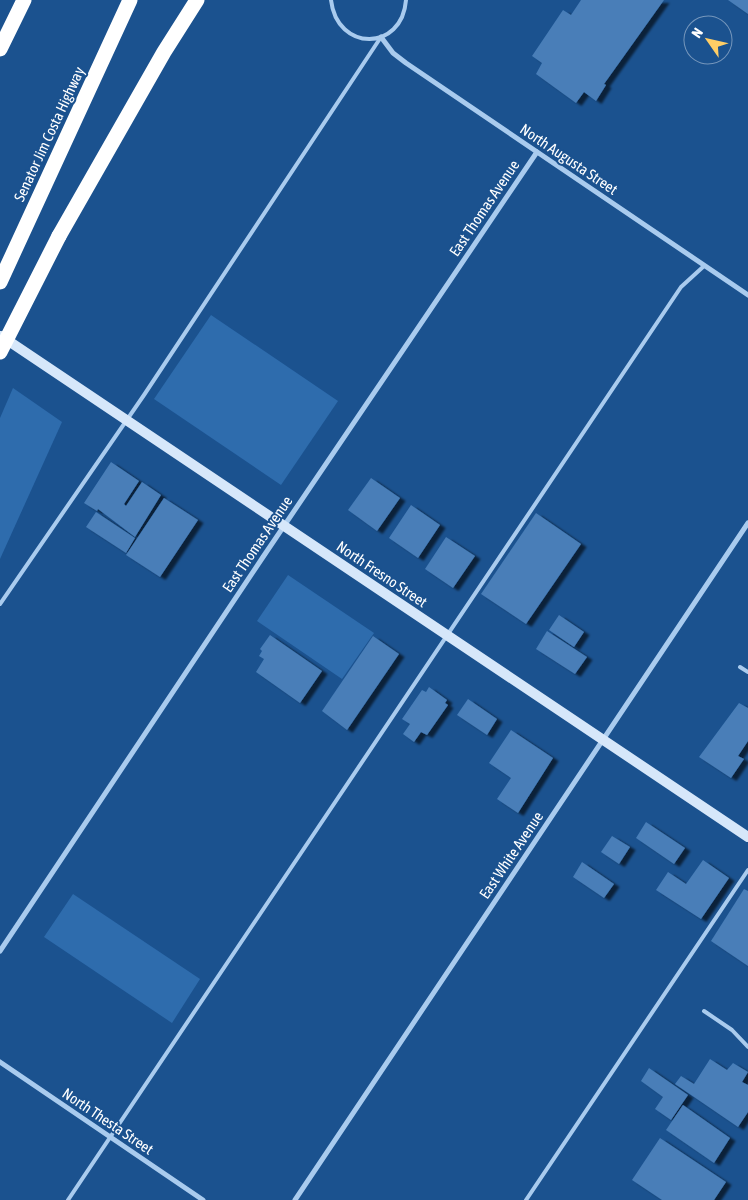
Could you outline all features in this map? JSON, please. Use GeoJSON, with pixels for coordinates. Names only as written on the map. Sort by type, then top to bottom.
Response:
{"type":"FeatureCollection","features":[{"type":"Feature","properties":{"kind":"highway"},"geometry":{"type":"LineString","coordinates":[[0,50],[24,0]]}},
{"type":"Feature","properties":{"kind":"highway","name":"Senator Jim Costa Highway"},"geometry":{"type":"LineString","coordinates":[[0,282],[130,0]]}},
{"type":"Feature","properties":{"kind":"highway"},"geometry":{"type":"LineString","coordinates":[[0,352],[59,236],[164,52],[197,0]]}},
{"type":"Feature","properties":{"kind":"main road","name":"North Fresno Street"},"geometry":{"type":"LineString","coordinates":[[0,336],[748,837]]}},
{"type":"Feature","properties":{"kind":"street","name":"North Augusta Street"},"geometry":{"type":"LineString","coordinates":[[381,37],[393,53],[406,63],[748,296]]}},
{"type":"Feature","properties":{"kind":"street","name":"East Thomas Avenue"},"geometry":{"type":"LineString","coordinates":[[0,950],[284,526],[538,152]]}},
{"type":"Feature","properties":{"kind":"street","name":"East White Avenue"},"geometry":{"type":"LineString","coordinates":[[295,1200],[748,523]]}},
{"type":"Feature","properties":{"kind":"street","name":"North Thesta Street"},"geometry":{"type":"LineString","coordinates":[[0,1062],[203,1200]]}},
{"type":"Feature","properties":{"kind":"lane"},"geometry":{"type":"LineString","coordinates":[[331,0],[332,12],[346,32],[357,38],[369,39],[381,37],[392,31],[400,21],[406,0]]}},
{"type":"Feature","properties":{"kind":"lane"},"geometry":{"type":"LineString","coordinates":[[0,604],[126,420],[381,37]]}},
{"type":"Feature","properties":{"kind":"lane"},"geometry":{"type":"LineString","coordinates":[[68,1200],[681,287],[704,266]]}},
{"type":"Feature","properties":{"kind":"lane"},"geometry":{"type":"LineString","coordinates":[[740,667],[748,672]]}},
{"type":"Feature","properties":{"kind":"lane"},"geometry":{"type":"LineString","coordinates":[[526,1200],[748,870]]}},
{"type":"Feature","properties":{"kind":"lane"},"geometry":{"type":"LineString","coordinates":[[704,1010],[732,1030],[748,1047]]}},
{"type":"Feature","properties":{"kind":"shaded area"},"geometry":{"type":"Polygon","coordinates":[[[211,315],[338,401],[281,485],[154,399],[211,315]]]}},
{"type":"Feature","properties":{"kind":"shaded area"},"geometry":{"type":"Polygon","coordinates":[[[13,388],[62,422],[0,559],[0,418],[13,388]]]}},
{"type":"Feature","properties":{"kind":"shaded area"},"geometry":{"type":"Polygon","coordinates":[[[288,575],[374,633],[342,679],[257,621],[288,575]]]}},
{"type":"Feature","properties":{"kind":"shaded area"},"geometry":{"type":"Polygon","coordinates":[[[73,894],[200,979],[172,1023],[44,937],[73,894]]]}},
{"type":"Feature","properties":{"kind":"building"},"geometry":{"type":"Polygon","coordinates":[[[581,0],[664,0],[604,84],[606,85],[596,101],[584,92],[576,103],[536,74],[542,63],[532,56],[563,10],[571,15],[581,0]]]}},
{"type":"Feature","properties":{"kind":"building"},"geometry":{"type":"Polygon","coordinates":[[[728,0],[748,0],[748,14],[728,0]]]}},
{"type":"Feature","properties":{"kind":"building"},"geometry":{"type":"Polygon","coordinates":[[[111,462],[139,481],[124,504],[126,506],[142,482],[161,495],[135,537],[98,509],[97,511],[84,503],[111,462]]]}},
{"type":"Feature","properties":{"kind":"building"},"geometry":{"type":"Polygon","coordinates":[[[371,478],[400,498],[377,531],[348,510],[371,478]]]}},
{"type":"Feature","properties":{"kind":"building"},"geometry":{"type":"Polygon","coordinates":[[[164,498],[198,520],[160,577],[126,555],[164,498]]]}},
{"type":"Feature","properties":{"kind":"building"},"geometry":{"type":"Polygon","coordinates":[[[411,505],[440,525],[418,558],[389,538],[411,505]]]}},
{"type":"Feature","properties":{"kind":"building"},"geometry":{"type":"Polygon","coordinates":[[[96,512],[135,538],[126,553],[86,527],[96,512]]]}},
{"type":"Feature","properties":{"kind":"building"},"geometry":{"type":"Polygon","coordinates":[[[536,513],[581,544],[526,624],[481,594],[536,513]]]}},
{"type":"Feature","properties":{"kind":"building"},"geometry":{"type":"Polygon","coordinates":[[[446,537],[475,556],[453,588],[425,569],[446,537]]]}},
{"type":"Feature","properties":{"kind":"building"},"geometry":{"type":"Polygon","coordinates":[[[559,615],[584,632],[574,647],[549,630],[559,615]]]}},
{"type":"Feature","properties":{"kind":"building"},"geometry":{"type":"Polygon","coordinates":[[[547,631],[587,657],[575,674],[536,649],[547,631]]]}},
{"type":"Feature","properties":{"kind":"building"},"geometry":{"type":"Polygon","coordinates":[[[270,635],[322,671],[300,703],[256,672],[264,659],[259,656],[262,651],[260,649],[270,635]]]}},
{"type":"Feature","properties":{"kind":"building"},"geometry":{"type":"Polygon","coordinates":[[[373,636],[399,654],[347,730],[322,711],[373,636]]]}},
{"type":"Feature","properties":{"kind":"building"},"geometry":{"type":"Polygon","coordinates":[[[429,687],[447,700],[445,703],[448,705],[427,735],[421,732],[414,742],[403,734],[410,724],[402,719],[422,690],[426,692],[429,687]]]}},
{"type":"Feature","properties":{"kind":"building"},"geometry":{"type":"Polygon","coordinates":[[[468,699],[497,719],[487,735],[457,715],[468,699]]]}},
{"type":"Feature","properties":{"kind":"building"},"geometry":{"type":"Polygon","coordinates":[[[739,703],[748,708],[748,741],[738,756],[744,759],[731,778],[699,757],[739,703]]]}},
{"type":"Feature","properties":{"kind":"building"},"geometry":{"type":"Polygon","coordinates":[[[511,730],[553,758],[518,813],[497,799],[511,778],[489,763],[511,730]]]}},
{"type":"Feature","properties":{"kind":"building"},"geometry":{"type":"Polygon","coordinates":[[[646,822],[685,848],[674,864],[636,838],[646,822]]]}},
{"type":"Feature","properties":{"kind":"building"},"geometry":{"type":"Polygon","coordinates":[[[612,836],[630,847],[619,864],[601,852],[612,836]]]}},
{"type":"Feature","properties":{"kind":"building"},"geometry":{"type":"Polygon","coordinates":[[[703,860],[729,878],[701,919],[656,890],[668,872],[686,884],[703,860]]]}},
{"type":"Feature","properties":{"kind":"building"},"geometry":{"type":"Polygon","coordinates":[[[582,862],[614,884],[604,898],[573,877],[582,862]]]}},
{"type":"Feature","properties":{"kind":"building"},"geometry":{"type":"Polygon","coordinates":[[[744,889],[748,891],[748,966],[711,941],[744,889]]]}},
{"type":"Feature","properties":{"kind":"building"},"geometry":{"type":"Polygon","coordinates":[[[710,1059],[727,1070],[733,1063],[748,1072],[742,1082],[748,1085],[748,1112],[738,1127],[675,1084],[681,1076],[694,1084],[710,1059]]]}},
{"type":"Feature","properties":{"kind":"building"},"geometry":{"type":"Polygon","coordinates":[[[649,1068],[688,1095],[671,1120],[655,1109],[663,1097],[641,1081],[649,1068]]]}},
{"type":"Feature","properties":{"kind":"building"},"geometry":{"type":"Polygon","coordinates":[[[683,1105],[730,1138],[714,1163],[666,1130],[683,1105]]]}},
{"type":"Feature","properties":{"kind":"building"},"geometry":{"type":"Polygon","coordinates":[[[660,1138],[726,1182],[714,1200],[662,1200],[632,1180],[660,1138]]]}}]}
